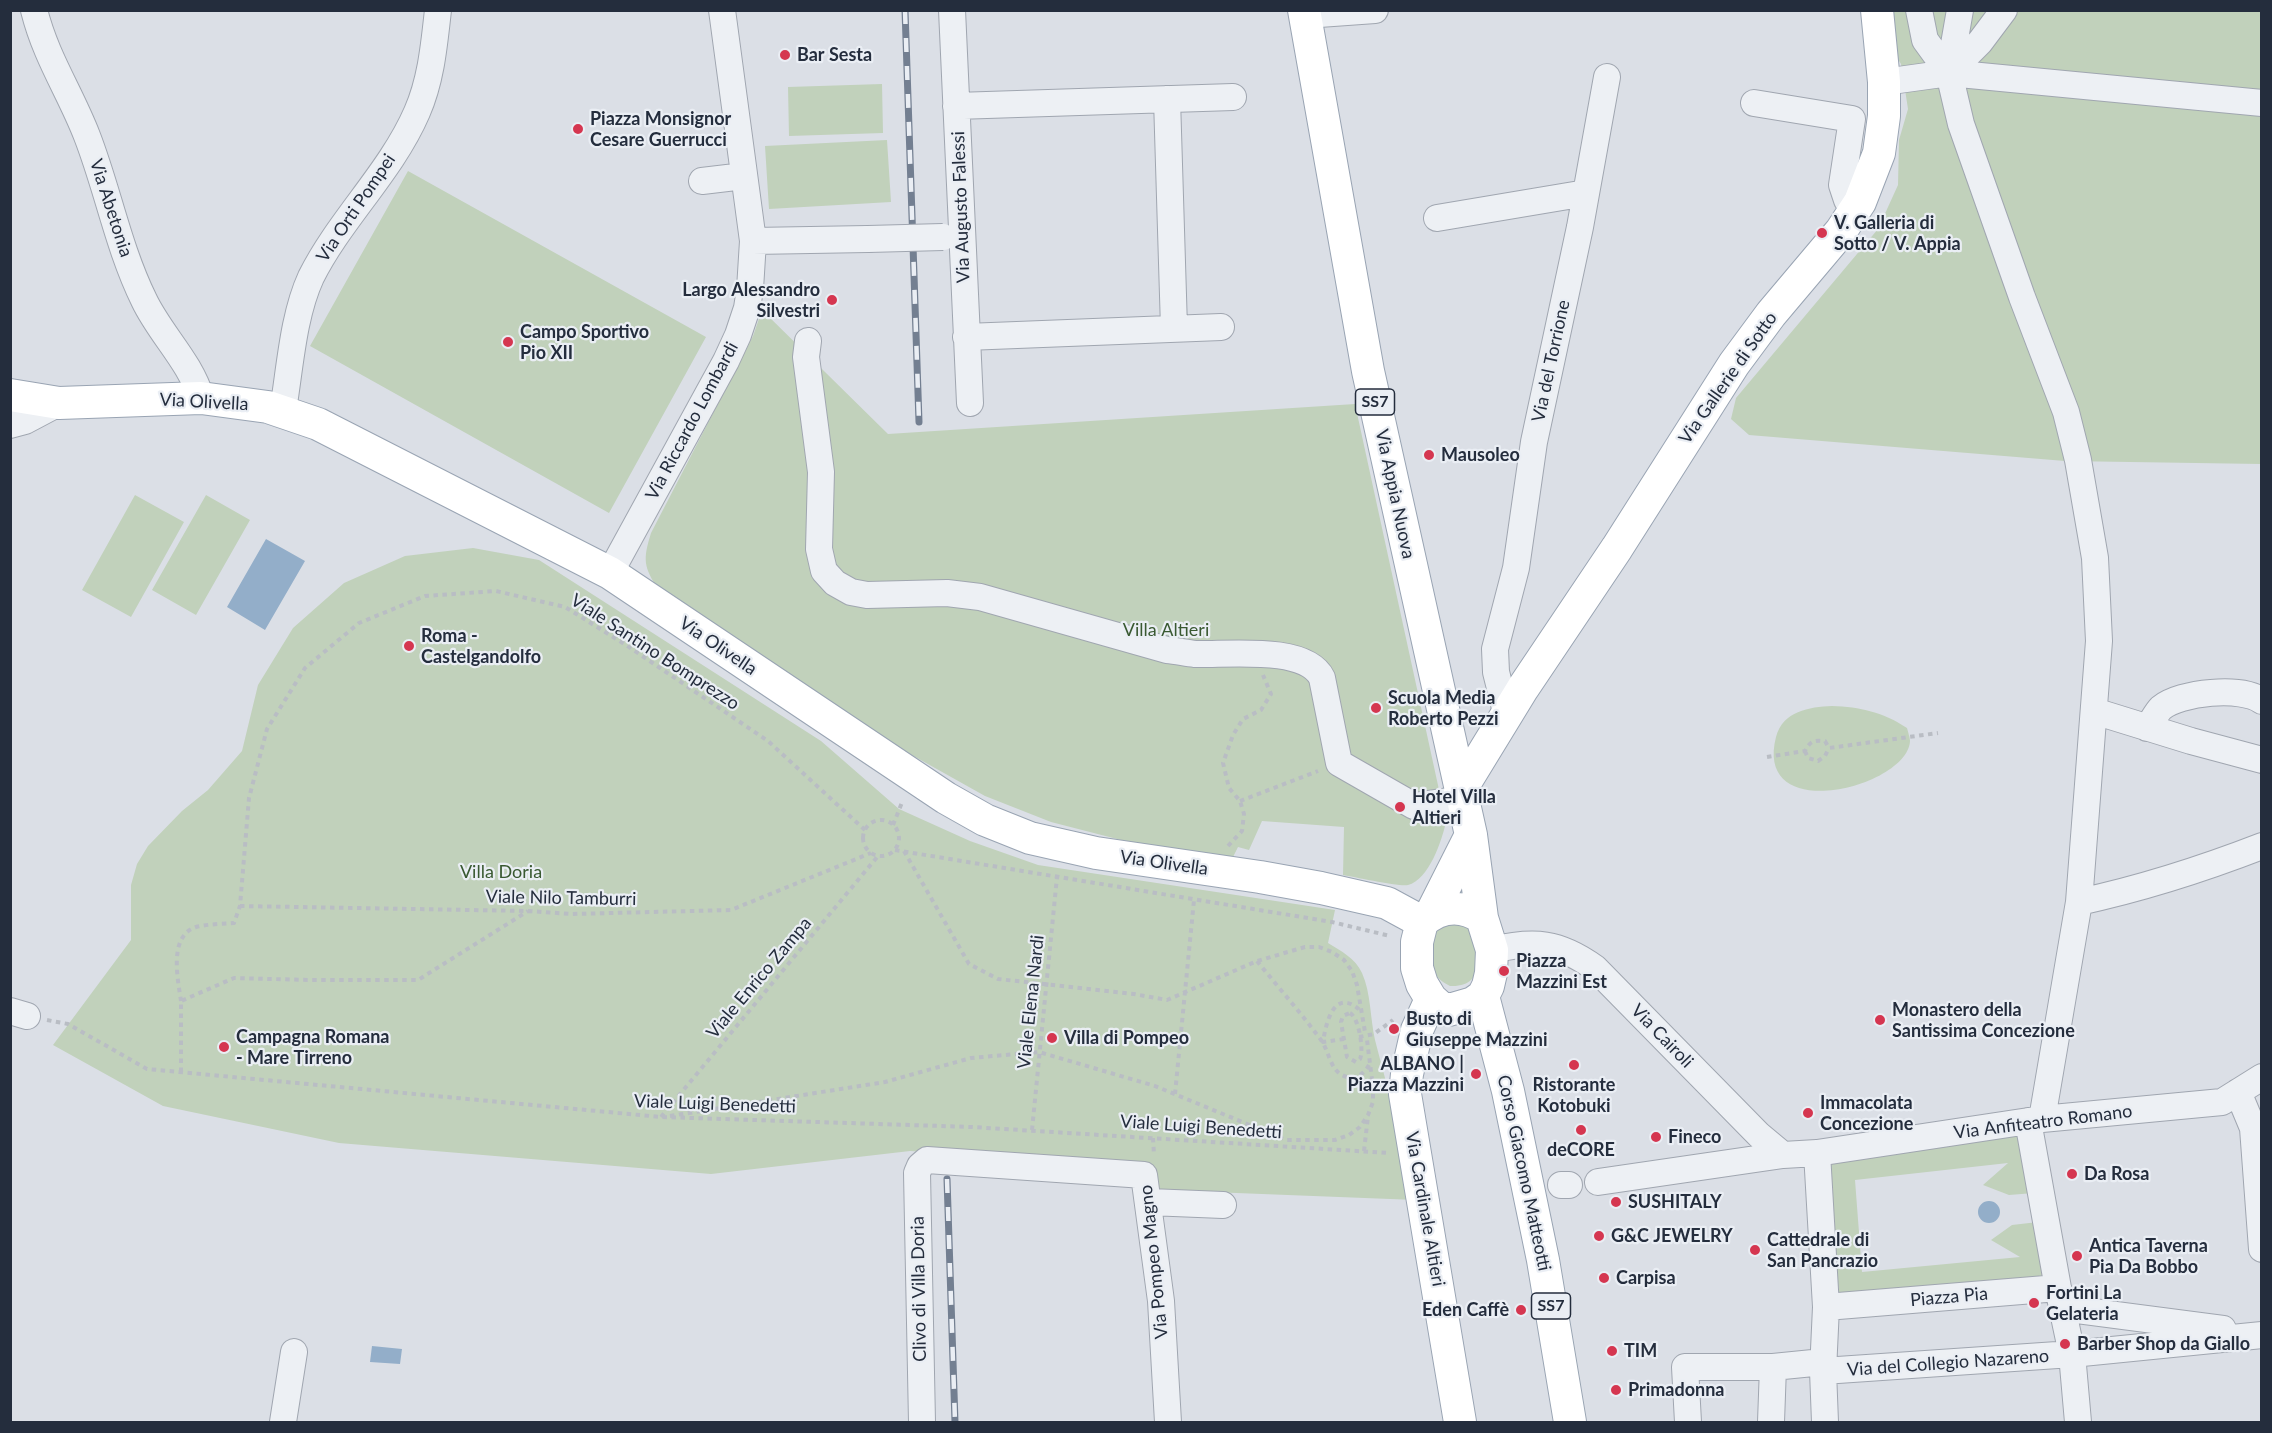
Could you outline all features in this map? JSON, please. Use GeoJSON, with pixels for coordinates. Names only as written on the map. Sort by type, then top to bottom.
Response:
{"type":"FeatureCollection","features":[{"type":"Feature","properties":{"kind":"main road","name":"Via Appia Nuova"},"geometry":{"type":"LineString","coordinates":[[1305,13],[1368,371],[1471,835],[1482,918]]}},
{"type":"Feature","properties":{"kind":"main road","name":"Via Gallerie di Sotto"},"geometry":{"type":"LineString","coordinates":[[1461,795],[1507,716],[1734,364],[1771,314],[1832,244],[1855,211],[1879,153],[1884,116],[1884,82],[1877,16]]}},
{"type":"Feature","properties":{"kind":"main road","name":"Via Olivella"},"geometry":{"type":"LineString","coordinates":[[10,395],[59,403],[201,398],[235,401],[283,410],[318,424],[609,573],[938,792],[985,820],[1030,838],[1096,854],[1321,888],[1387,903],[1423,926]]}},
{"type":"Feature","properties":{"kind":"main road"},"geometry":{"type":"LineString","coordinates":[[1423,926],[1444,909],[1453,908],[1471,912],[1482,918],[1492,950],[1491,973],[1483,996],[1473,1003],[1449,1010],[1431,999],[1422,984],[1418,968],[1423,926],[1471,835]]}},
{"type":"Feature","properties":{"kind":"main road","name":"Corso Giacomo Matteotti"},"geometry":{"type":"LineString","coordinates":[[1483,996],[1508,1091],[1544,1260],[1570,1422]]}},
{"type":"Feature","properties":{"kind":"main road","name":"Via Cardinale Altieri"},"geometry":{"type":"LineString","coordinates":[[1431,999],[1417,1030],[1407,1074],[1406,1094],[1460,1422]]}},
{"type":"Feature","properties":{"kind":"street","name":"Via Abetonia"},"geometry":{"type":"LineString","coordinates":[[34,10],[46,50],[87,136],[116,230],[137,285],[152,316],[190,370],[201,398]]}},
{"type":"Feature","properties":{"kind":"street","name":"Via Orti Pompei"},"geometry":{"type":"LineString","coordinates":[[283,410],[304,295],[321,259],[401,142],[416,114],[432,66],[438,10]]}},
{"type":"Feature","properties":{"kind":"street","name":"Via Riccardo Lombardi"},"geometry":{"type":"LineString","coordinates":[[609,573],[726,361],[747,308],[753,241],[722,10]]}},
{"type":"Feature","properties":{"kind":"street","name":"Via Augusto Falessi"},"geometry":{"type":"LineString","coordinates":[[952,10],[956,106],[952,237],[966,337],[970,404]]}},
{"type":"Feature","properties":{"kind":"street"},"geometry":{"type":"LineString","coordinates":[[1305,13],[1375,10]]}},
{"type":"Feature","properties":{"kind":"street"},"geometry":{"type":"LineString","coordinates":[[1919,10],[1925,40],[1949,73],[1961,124],[2022,297],[2066,412],[2078,460],[2095,558],[2099,641],[2079,902],[2035,1120],[2060,1298],[2072,1354],[2078,1422]]}},
{"type":"Feature","properties":{"kind":"street"},"geometry":{"type":"LineString","coordinates":[[1949,73],[1960,10]]}},
{"type":"Feature","properties":{"kind":"street"},"geometry":{"type":"LineString","coordinates":[[1949,73],[1980,42],[2004,10]]}},
{"type":"Feature","properties":{"kind":"street"},"geometry":{"type":"LineString","coordinates":[[1884,82],[1949,73],[2262,103]]}},
{"type":"Feature","properties":{"kind":"street","name":"Via del Torrione"},"geometry":{"type":"LineString","coordinates":[[1507,716],[1496,672],[1495,649],[1514,576],[1534,442],[1586,193],[1607,77]]}},
{"type":"Feature","properties":{"kind":"street"},"geometry":{"type":"LineString","coordinates":[[956,106],[1233,97]]}},
{"type":"Feature","properties":{"kind":"street"},"geometry":{"type":"LineString","coordinates":[[1167,99],[1174,328]]}},
{"type":"Feature","properties":{"kind":"street"},"geometry":{"type":"LineString","coordinates":[[1754,103],[1852,119],[1842,185],[1847,200],[1855,211]]}},
{"type":"Feature","properties":{"kind":"street"},"geometry":{"type":"LineString","coordinates":[[702,181],[744,176]]}},
{"type":"Feature","properties":{"kind":"street"},"geometry":{"type":"LineString","coordinates":[[1437,218],[1586,193]]}},
{"type":"Feature","properties":{"kind":"street"},"geometry":{"type":"LineString","coordinates":[[753,241],[952,237]]}},
{"type":"Feature","properties":{"kind":"street"},"geometry":{"type":"LineString","coordinates":[[966,337],[1221,327]]}},
{"type":"Feature","properties":{"kind":"street"},"geometry":{"type":"LineString","coordinates":[[808,341],[806,357],[821,472],[819,549],[824,571],[834,583],[851,592],[867,595],[947,593],[980,597],[1167,650],[1197,654],[1239,652],[1303,660],[1318,670],[1322,678],[1339,763],[1414,806],[1461,795]]}},
{"type":"Feature","properties":{"kind":"street"},"geometry":{"type":"LineString","coordinates":[[10,425],[25,421],[59,403]]}},
{"type":"Feature","properties":{"kind":"street"},"geometry":{"type":"LineString","coordinates":[[2147,728],[2162,708],[2193,694],[2238,692],[2254,696],[2262,701]]}},
{"type":"Feature","properties":{"kind":"street"},"geometry":{"type":"LineString","coordinates":[[2094,711],[2262,760]]}},
{"type":"Feature","properties":{"kind":"street"},"geometry":{"type":"LineString","coordinates":[[2079,902],[2138,889],[2181,876],[2262,846]]}},
{"type":"Feature","properties":{"kind":"street","name":"Via Cairoli"},"geometry":{"type":"LineString","coordinates":[[1492,950],[1518,944],[1545,944],[1578,956],[1595,968],[1759,1135],[1783,1155]]}},
{"type":"Feature","properties":{"kind":"street","name":"Via Anfiteatro Romano"},"geometry":{"type":"LineString","coordinates":[[1817,1153],[2035,1120],[2222,1102],[2262,1077]]}},
{"type":"Feature","properties":{"kind":"street"},"geometry":{"type":"LineString","coordinates":[[2238,1092],[2253,1128],[2262,1249]]}},
{"type":"Feature","properties":{"kind":"street"},"geometry":{"type":"LineString","coordinates":[[1598,1182],[1783,1155],[1817,1153],[1826,1307],[1823,1366],[1826,1422]]}},
{"type":"Feature","properties":{"kind":"street","name":"Via Pompeo Magno"},"geometry":{"type":"LineString","coordinates":[[927,1160],[1144,1175],[1161,1301],[1168,1422]]}},
{"type":"Feature","properties":{"kind":"street","name":"Clivo di Villa Doria"},"geometry":{"type":"LineString","coordinates":[[922,1422],[917,1173],[920,1166],[927,1160]]}},
{"type":"Feature","properties":{"kind":"street"},"geometry":{"type":"LineString","coordinates":[[1149,1202],[1223,1205]]}},
{"type":"Feature","properties":{"kind":"street","name":"Piazza Pia"},"geometry":{"type":"LineString","coordinates":[[1826,1307],[2060,1298],[2262,1335]]}},
{"type":"Feature","properties":{"kind":"street","name":"Via del Collegio Nazareno"},"geometry":{"type":"LineString","coordinates":[[1688,1422],[1685,1367],[1823,1366],[2072,1354],[2262,1335]]}},
{"type":"Feature","properties":{"kind":"street"},"geometry":{"type":"LineString","coordinates":[[283,1422],[294,1352]]}},
{"type":"Feature","properties":{"kind":"street"},"geometry":{"type":"LineString","coordinates":[[1771,1422],[1773,1367]]}},
{"type":"Feature","properties":{"kind":"path","name":"Viale Santino Bomprezzo"},"geometry":{"type":"LineString","coordinates":[[240,906],[249,798],[267,729],[305,668],[359,623],[425,596],[496,591],[565,608],[626,645],[768,741],[865,830]]}},
{"type":"Feature","properties":{"kind":"path"},"geometry":{"type":"LineString","coordinates":[[1216,871],[1222,851],[1242,831],[1244,814],[1240,801],[1229,788],[1223,763],[1233,735],[1243,719],[1261,710],[1271,694],[1262,672],[1239,652]]}},
{"type":"Feature","properties":{"kind":"path"},"geometry":{"type":"LineString","coordinates":[[1829,748],[1938,733]]}},
{"type":"Feature","properties":{"kind":"path"},"geometry":{"type":"LineString","coordinates":[[1805,751],[1815,740],[1825,741],[1829,748]]}},
{"type":"Feature","properties":{"kind":"path"},"geometry":{"type":"LineString","coordinates":[[1805,751],[1808,758],[1818,760],[1825,756],[1829,748]]}},
{"type":"Feature","properties":{"kind":"path"},"geometry":{"type":"LineString","coordinates":[[1767,757],[1805,751]]}},
{"type":"Feature","properties":{"kind":"path"},"geometry":{"type":"LineString","coordinates":[[1240,801],[1339,763]]}},
{"type":"Feature","properties":{"kind":"path"},"geometry":{"type":"LineString","coordinates":[[893,825],[899,809]]}},
{"type":"Feature","properties":{"kind":"path"},"geometry":{"type":"LineString","coordinates":[[881,819],[893,825],[896,826],[900,843],[895,850],[892,853],[878,856],[868,852],[862,839],[866,825],[881,819]]}},
{"type":"Feature","properties":{"kind":"path"},"geometry":{"type":"LineString","coordinates":[[895,850],[1332,922],[1423,926]]}},
{"type":"Feature","properties":{"kind":"path"},"geometry":{"type":"LineString","coordinates":[[904,851],[969,964],[998,979],[1046,983],[1167,1000],[1257,961],[1305,947],[1319,947],[1344,960],[1352,971],[1357,985],[1365,1032]]}},
{"type":"Feature","properties":{"kind":"path","name":"Viale Nilo Tamburri"},"geometry":{"type":"LineString","coordinates":[[240,906],[528,911],[572,914],[731,910],[871,853]]}},
{"type":"Feature","properties":{"kind":"path","name":"Viale Enrico Zampa"},"geometry":{"type":"LineString","coordinates":[[661,1118],[878,856]]}},
{"type":"Feature","properties":{"kind":"path","name":"Viale Elena Nardi"},"geometry":{"type":"LineString","coordinates":[[1032,1130],[1057,877]]}},
{"type":"Feature","properties":{"kind":"path"},"geometry":{"type":"LineString","coordinates":[[1175,1094],[1194,900]]}},
{"type":"Feature","properties":{"kind":"path"},"geometry":{"type":"LineString","coordinates":[[182,1072],[181,1001],[176,964],[181,940],[193,928],[234,923],[240,906]]}},
{"type":"Feature","properties":{"kind":"path"},"geometry":{"type":"LineString","coordinates":[[181,1001],[234,978],[418,980],[528,911]]}},
{"type":"Feature","properties":{"kind":"path"},"geometry":{"type":"LineString","coordinates":[[1257,961],[1323,1042],[1335,1070],[1346,1077],[1358,1076],[1364,1073],[1370,1063]]}},
{"type":"Feature","properties":{"kind":"path"},"geometry":{"type":"LineString","coordinates":[[1323,1042],[1327,1019],[1333,1009],[1339,1005],[1351,1004],[1362,1011]]}},
{"type":"Feature","properties":{"kind":"path"},"geometry":{"type":"LineString","coordinates":[[1348,1013],[1356,1018],[1359,1037],[1362,1055],[1356,1062],[1347,1057],[1344,1039],[1341,1020],[1348,1013]]}},
{"type":"Feature","properties":{"kind":"path","name":"Viale Luigi Benedetti"},"geometry":{"type":"LineString","coordinates":[[68,1024],[147,1069],[661,1118],[1032,1130],[1374,1152]]}},
{"type":"Feature","properties":{"kind":"path"},"geometry":{"type":"LineString","coordinates":[[1359,1037],[1374,1034]]}},
{"type":"Feature","properties":{"kind":"path"},"geometry":{"type":"LineString","coordinates":[[1323,1042],[1344,1039]]}},
{"type":"Feature","properties":{"kind":"path"},"geometry":{"type":"LineString","coordinates":[[1364,1151],[1368,1115],[1373,1101],[1367,1040]]}},
{"type":"Feature","properties":{"kind":"path"},"geometry":{"type":"LineString","coordinates":[[661,1118],[885,1083],[971,1058],[1039,1052],[1099,1068],[1175,1094],[1286,1140],[1335,1140],[1348,1135],[1360,1126],[1368,1115]]}},
{"type":"Feature","properties":{"kind":"path"},"geometry":{"type":"LineString","coordinates":[[1153,1138],[1154,1154]]}},
{"type":"Feature","properties":{"kind":"green space"},"geometry":{"type":"Polygon","coordinates":[[[1889,11],[2261,11],[2261,464],[2065,461],[1749,435],[1731,419],[1736,398],[1878,229],[1898,185],[1899,140],[1908,109],[1901,64],[1891,48],[1889,11]]]}},
{"type":"Feature","properties":{"kind":"green space"},"geometry":{"type":"Polygon","coordinates":[[[882,84],[883,133],[789,136],[788,87],[882,84]]]}},
{"type":"Feature","properties":{"kind":"green space"},"geometry":{"type":"Polygon","coordinates":[[[887,140],[891,202],[769,209],[765,146],[887,140]]]}},
{"type":"Feature","properties":{"kind":"green space","name":"Campo Sportivo Pio XII"},"geometry":{"type":"Polygon","coordinates":[[[408,171],[706,337],[609,513],[310,346],[408,171]]]}},
{"type":"Feature","properties":{"kind":"green space","name":"Villa Altieri"},"geometry":{"type":"Polygon","coordinates":[[[762,310],[888,434],[1355,404],[1446,822],[1438,849],[1422,876],[1415,882],[1404,885],[1343,875],[1344,827],[1262,821],[1249,850],[1238,847],[1232,859],[1121,840],[1051,822],[985,796],[910,754],[659,590],[646,563],[651,533],[753,336],[762,310]]]}},
{"type":"Feature","properties":{"kind":"green space"},"geometry":{"type":"Polygon","coordinates":[[[135,495],[184,522],[131,617],[82,590],[135,495]]]}},
{"type":"Feature","properties":{"kind":"green space"},"geometry":{"type":"Polygon","coordinates":[[[206,495],[250,520],[196,615],[152,590],[206,495]]]}},
{"type":"Feature","properties":{"kind":"green space","name":"Villa Doria"},"geometry":{"type":"Polygon","coordinates":[[[473,548],[539,560],[821,741],[899,809],[970,841],[1038,865],[1335,910],[1328,943],[1352,959],[1365,981],[1375,1040],[1416,1200],[1185,1191],[1151,1194],[1148,1167],[910,1151],[711,1174],[339,1143],[163,1106],[53,1045],[131,940],[131,885],[137,864],[148,846],[182,811],[208,790],[242,751],[258,685],[293,628],[344,583],[405,556],[473,548]]]}},
{"type":"Feature","properties":{"kind":"green space"},"geometry":{"type":"Polygon","coordinates":[[[1832,706],[1871,711],[1907,728],[1910,741],[1903,758],[1885,772],[1861,784],[1834,790],[1808,790],[1787,782],[1775,765],[1776,737],[1779,728],[1784,721],[1798,712],[1832,706]]]}},
{"type":"Feature","properties":{"kind":"green space"},"geometry":{"type":"Polygon","coordinates":[[[1444,922],[1466,925],[1476,944],[1478,964],[1476,973],[1471,980],[1462,985],[1446,984],[1438,977],[1433,967],[1432,946],[1436,932],[1444,922]]]}},
{"type":"Feature","properties":{"kind":"green space"},"geometry":{"type":"Polygon","coordinates":[[[2022,1135],[2034,1193],[2009,1195],[1983,1185],[2008,1163],[1855,1180],[1862,1272],[2020,1257],[1991,1240],[2012,1225],[2038,1222],[2050,1277],[1839,1293],[1826,1160],[2022,1135]]]}},
{"type":"Feature","properties":{"kind":"water"},"geometry":{"type":"Polygon","coordinates":[[[266,539],[305,561],[265,630],[227,607],[266,539]]]}},
{"type":"Feature","properties":{"kind":"water"},"geometry":{"type":"Polygon","coordinates":[[[1989,1201],[1999,1208],[2000,1212],[1993,1222],[1989,1223],[1979,1216],[1978,1212],[1985,1202],[1989,1201]]]}},
{"type":"Feature","properties":{"kind":"water"},"geometry":{"type":"Polygon","coordinates":[[[372,1346],[402,1349],[400,1364],[370,1362],[372,1346]]]}},
{"type":"Feature","properties":{"kind":"railway"},"geometry":{"type":"LineString","coordinates":[[905,10],[919,422]]}},
{"type":"Feature","properties":{"kind":"railway"},"geometry":{"type":"LineString","coordinates":[[947,1179],[955,1422]]}},
{"type":"Feature","properties":{"kind":"place","name":"Bar Sesta"},"geometry":{"type":"Point","coordinates":[785,55]}},
{"type":"Feature","properties":{"kind":"place","name":"Piazza Monsignor Cesare Guerrucci"},"geometry":{"type":"Point","coordinates":[578,129]}},
{"type":"Feature","properties":{"kind":"place","name":"V. Galleria di Sotto / V. Appia"},"geometry":{"type":"Point","coordinates":[1822,233]}},
{"type":"Feature","properties":{"kind":"place","name":"Largo Alessandro Silvestri"},"geometry":{"type":"Point","coordinates":[832,300]}},
{"type":"Feature","properties":{"kind":"place","name":"Campo Sportivo Pio XII"},"geometry":{"type":"Point","coordinates":[508,342]}},
{"type":"Feature","properties":{"kind":"place","name":"Mausoleo"},"geometry":{"type":"Point","coordinates":[1429,455]}},
{"type":"Feature","properties":{"kind":"place","name":"Roma - Castelgandolfo"},"geometry":{"type":"Point","coordinates":[409,646]}},
{"type":"Feature","properties":{"kind":"place","name":"Scuola Media Roberto Pezzi"},"geometry":{"type":"Point","coordinates":[1376,708]}},
{"type":"Feature","properties":{"kind":"place","name":"Hotel Villa Altieri"},"geometry":{"type":"Point","coordinates":[1400,807]}},
{"type":"Feature","properties":{"kind":"place","name":"Piazza Mazzini Est"},"geometry":{"type":"Point","coordinates":[1504,971]}},
{"type":"Feature","properties":{"kind":"place","name":"Monastero della Santissima Concezione"},"geometry":{"type":"Point","coordinates":[1880,1020]}},
{"type":"Feature","properties":{"kind":"place","name":"Busto di Giuseppe Mazzini"},"geometry":{"type":"Point","coordinates":[1394,1029]}},
{"type":"Feature","properties":{"kind":"place","name":"Villa di Pompeo"},"geometry":{"type":"Point","coordinates":[1052,1038]}},
{"type":"Feature","properties":{"kind":"place","name":"Campagna Romana - Mare Tirreno"},"geometry":{"type":"Point","coordinates":[224,1047]}},
{"type":"Feature","properties":{"kind":"place","name":"Ristorante Kotobuki"},"geometry":{"type":"Point","coordinates":[1574,1065]}},
{"type":"Feature","properties":{"kind":"place","name":"ALBANO | Piazza Mazzini"},"geometry":{"type":"Point","coordinates":[1476,1074]}},
{"type":"Feature","properties":{"kind":"place","name":"Immacolata Concezione"},"geometry":{"type":"Point","coordinates":[1808,1113]}},
{"type":"Feature","properties":{"kind":"place","name":"deCORE"},"geometry":{"type":"Point","coordinates":[1581,1130]}},
{"type":"Feature","properties":{"kind":"place","name":"Fineco"},"geometry":{"type":"Point","coordinates":[1656,1137]}},
{"type":"Feature","properties":{"kind":"place","name":"Da Rosa"},"geometry":{"type":"Point","coordinates":[2072,1174]}},
{"type":"Feature","properties":{"kind":"place","name":"SUSHITALY"},"geometry":{"type":"Point","coordinates":[1616,1202]}},
{"type":"Feature","properties":{"kind":"place","name":"G&C JEWELRY"},"geometry":{"type":"Point","coordinates":[1599,1236]}},
{"type":"Feature","properties":{"kind":"place","name":"Cattedrale di San Pancrazio"},"geometry":{"type":"Point","coordinates":[1755,1250]}},
{"type":"Feature","properties":{"kind":"place","name":"Antica Taverna Pia Da Bobbo"},"geometry":{"type":"Point","coordinates":[2077,1256]}},
{"type":"Feature","properties":{"kind":"place","name":"Carpisa"},"geometry":{"type":"Point","coordinates":[1604,1278]}},
{"type":"Feature","properties":{"kind":"place","name":"Fortini La Gelateria"},"geometry":{"type":"Point","coordinates":[2034,1303]}},
{"type":"Feature","properties":{"kind":"place","name":"Eden Caffè"},"geometry":{"type":"Point","coordinates":[1521,1310]}},
{"type":"Feature","properties":{"kind":"place","name":"Barber Shop da Giallo"},"geometry":{"type":"Point","coordinates":[2065,1344]}},
{"type":"Feature","properties":{"kind":"place","name":"TIM"},"geometry":{"type":"Point","coordinates":[1612,1351]}},
{"type":"Feature","properties":{"kind":"place","name":"Primadonna"},"geometry":{"type":"Point","coordinates":[1616,1390]}}]}
